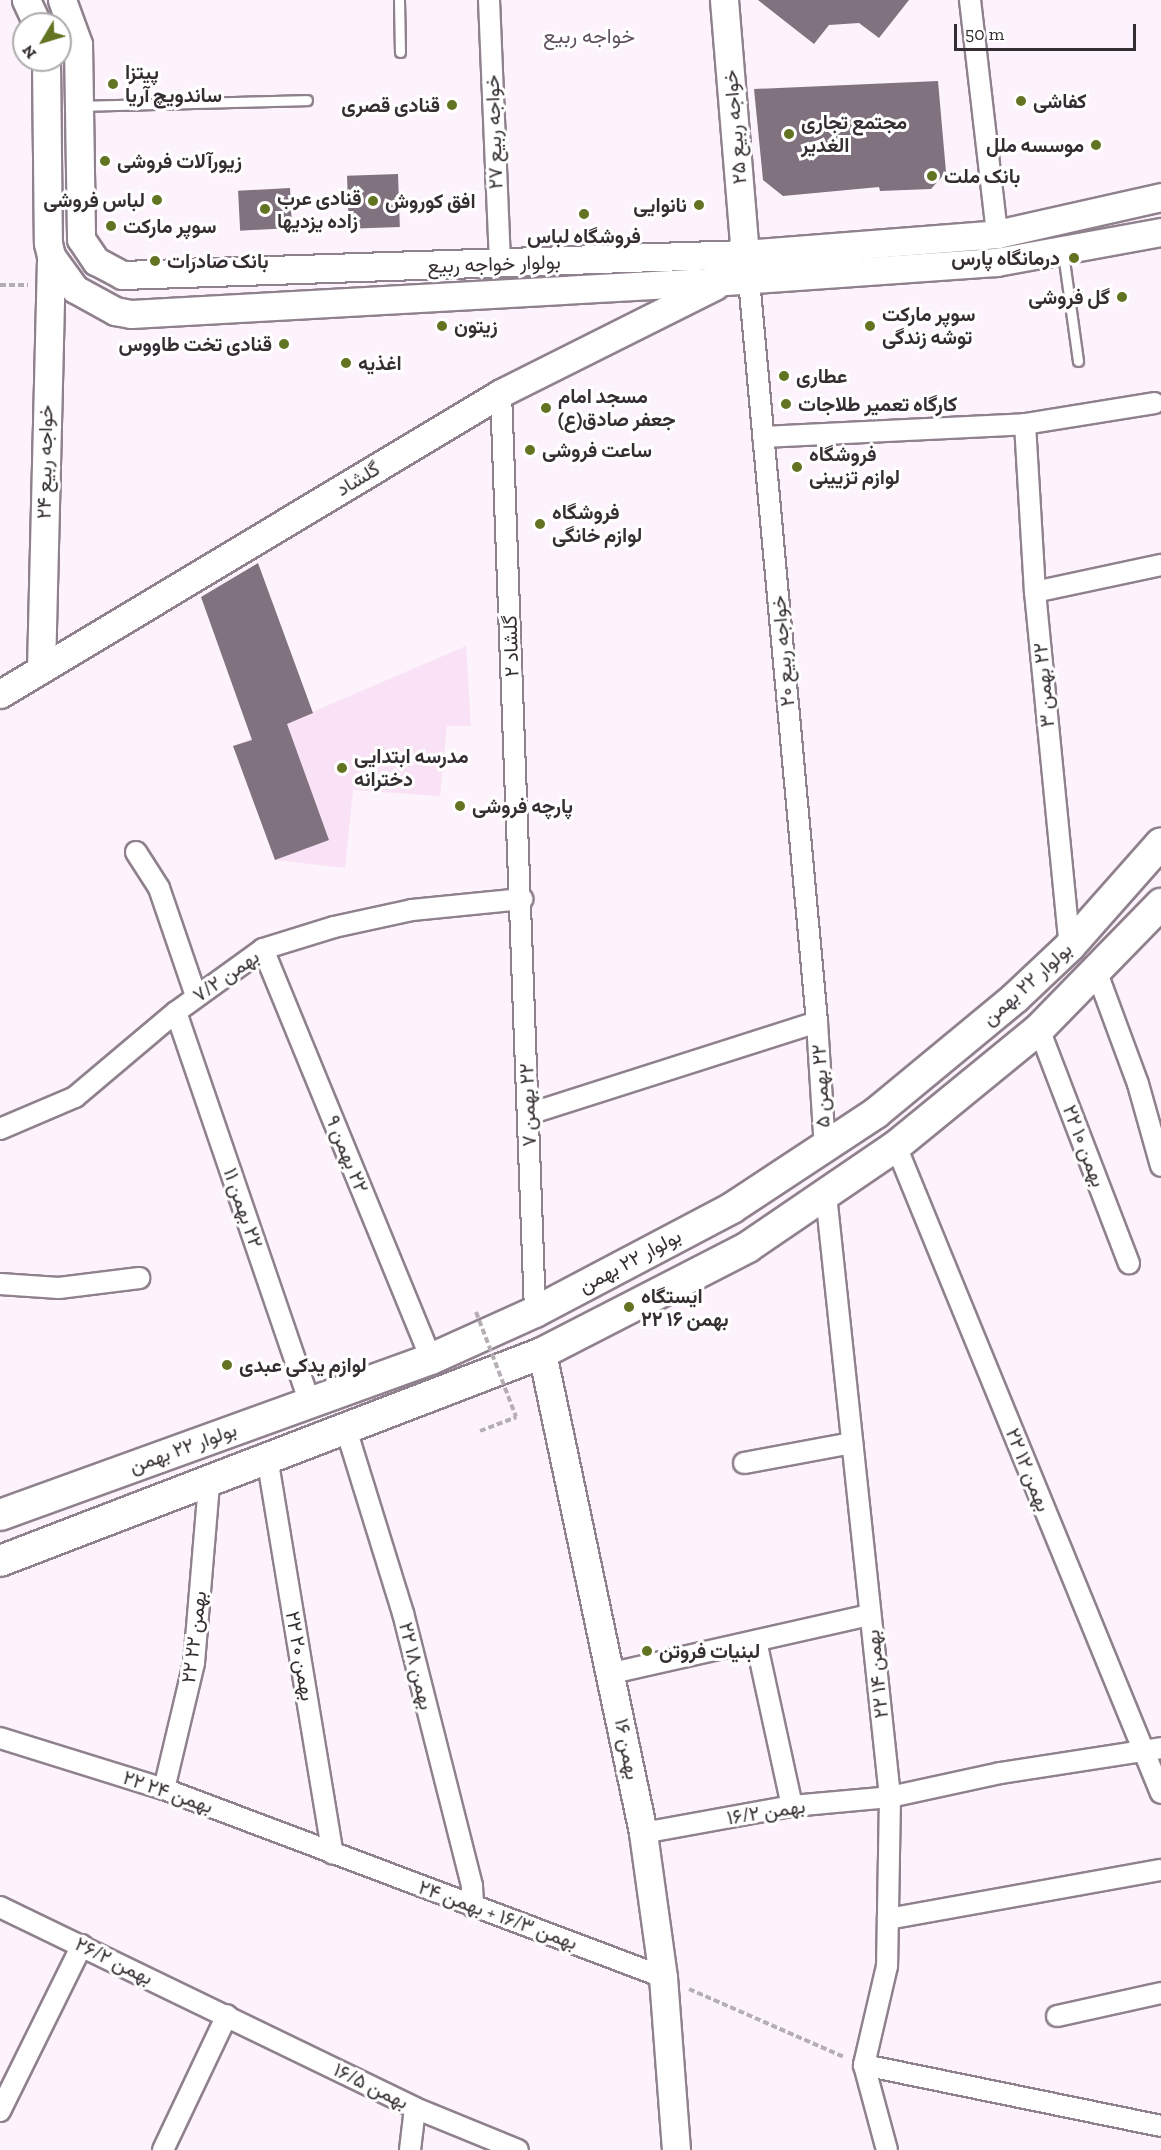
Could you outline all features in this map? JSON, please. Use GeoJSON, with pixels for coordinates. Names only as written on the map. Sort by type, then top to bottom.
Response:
{"type":"FeatureCollection","features":[{"type":"Feature","properties":{"kind":"main road","name":"بولوار ۲۲ بهمن"},"geometry":{"type":"LineString","coordinates":[[0,1515],[431,1359],[535,1312],[732,1208],[825,1149],[902,1092],[1015,998],[1070,946],[1161,843]]}},
{"type":"Feature","properties":{"kind":"main road","name":"بولوار ۲۲ بهمن"},"geometry":{"type":"LineString","coordinates":[[0,1561],[542,1353],[748,1247],[896,1146],[1039,1029],[1097,973],[1161,904]]}},
{"type":"Feature","properties":{"kind":"street","name":"بولوار خواجه ربیع"},"geometry":{"type":"LineString","coordinates":[[62,0],[78,44],[81,239],[90,255],[112,272],[132,277],[500,264],[740,272],[997,234],[1161,197]]}},
{"type":"Feature","properties":{"kind":"street","name":"خواجه ربیع ۲۷"},"geometry":{"type":"LineString","coordinates":[[489,0],[500,264]]}},
{"type":"Feature","properties":{"kind":"street","name":"خواجه ربیع ۲۵"},"geometry":{"type":"LineString","coordinates":[[724,0],[740,272]]}},
{"type":"Feature","properties":{"kind":"street"},"geometry":{"type":"LineString","coordinates":[[970,0],[997,234]]}},
{"type":"Feature","properties":{"kind":"street","name":"بولوار خواجه ربیع"},"geometry":{"type":"LineString","coordinates":[[46,72],[48,243],[51,256],[65,279],[87,299],[131,314],[740,272],[996,262],[1161,232]]}},
{"type":"Feature","properties":{"kind":"street","name":"خواجه ربیع ۲۴"},"geometry":{"type":"LineString","coordinates":[[41,669],[51,256]]}},
{"type":"Feature","properties":{"kind":"street","name":"گلشاد"},"geometry":{"type":"LineString","coordinates":[[0,694],[501,393],[740,272]]}},
{"type":"Feature","properties":{"kind":"street","name":"خواجه ربیع ۲۰"},"geometry":{"type":"LineString","coordinates":[[740,272],[763,437],[817,1022]]}},
{"type":"Feature","properties":{"kind":"street","name":"گلشاد ۲"},"geometry":{"type":"LineString","coordinates":[[501,393],[522,898]]}},
{"type":"Feature","properties":{"kind":"street"},"geometry":{"type":"LineString","coordinates":[[763,437],[1025,424],[1154,403]]}},
{"type":"Feature","properties":{"kind":"street","name":"٢٢ بهمن ۳"},"geometry":{"type":"LineString","coordinates":[[1025,424],[1035,592],[1070,946]]}},
{"type":"Feature","properties":{"kind":"street"},"geometry":{"type":"LineString","coordinates":[[1035,592],[1161,565]]}},
{"type":"Feature","properties":{"kind":"street"},"geometry":{"type":"LineString","coordinates":[[136,852],[159,888],[196,996]]}},
{"type":"Feature","properties":{"kind":"street","name":"بهمن ۷/۲"},"geometry":{"type":"LineString","coordinates":[[0,1129],[75,1097],[196,996],[263,949],[334,927],[412,910],[522,898]]}},
{"type":"Feature","properties":{"kind":"street","name":"٢٢ بهمن ٧"},"geometry":{"type":"LineString","coordinates":[[522,898],[535,1312]]}},
{"type":"Feature","properties":{"kind":"street","name":"٢٢ بهمن ۹"},"geometry":{"type":"LineString","coordinates":[[263,949],[431,1359]]}},
{"type":"Feature","properties":{"kind":"street"},"geometry":{"type":"LineString","coordinates":[[1097,973],[1138,1084],[1161,1166]]}},
{"type":"Feature","properties":{"kind":"street","name":"٢٢ بهمن ١١"},"geometry":{"type":"LineString","coordinates":[[176,1012],[310,1403]]}},
{"type":"Feature","properties":{"kind":"street"},"geometry":{"type":"LineString","coordinates":[[529,1114],[817,1022]]}},
{"type":"Feature","properties":{"kind":"street","name":"٢٢ بهمن ۵"},"geometry":{"type":"LineString","coordinates":[[817,1022],[825,1149]]}},
{"type":"Feature","properties":{"kind":"street","name":"۲۲ بهمن ۱۰"},"geometry":{"type":"LineString","coordinates":[[1039,1029],[1129,1263]]}},
{"type":"Feature","properties":{"kind":"street","name":"۲۲ بهمن ۱۲"},"geometry":{"type":"LineString","coordinates":[[896,1146],[1153,1750],[1161,1793]]}},
{"type":"Feature","properties":{"kind":"street","name":"۲۲ بهمن ۱۴"},"geometry":{"type":"LineString","coordinates":[[826,1195],[890,1797],[887,1966],[864,2065],[887,2150]]}},
{"type":"Feature","properties":{"kind":"street"},"geometry":{"type":"LineString","coordinates":[[0,1284],[59,1288],[140,1278]]}},
{"type":"Feature","properties":{"kind":"street","name":"بهمن ۱۶"},"geometry":{"type":"LineString","coordinates":[[542,1353],[612,1673],[643,1833],[663,1977],[675,2150]]}},
{"type":"Feature","properties":{"kind":"street","name":"۲۲ بهمن ۱۸"},"geometry":{"type":"LineString","coordinates":[[346,1429],[403,1614],[472,1886],[473,1907]]}},
{"type":"Feature","properties":{"kind":"street"},"geometry":{"type":"LineString","coordinates":[[744,1463],[852,1443]]}},
{"type":"Feature","properties":{"kind":"street","name":"۲۲ بهمن ۲۰"},"geometry":{"type":"LineString","coordinates":[[267,1457],[333,1854]]}},
{"type":"Feature","properties":{"kind":"street","name":"۲۲ بهمن ۲۲"},"geometry":{"type":"LineString","coordinates":[[164,1789],[194,1662],[208,1483]]}},
{"type":"Feature","properties":{"kind":"street"},"geometry":{"type":"LineString","coordinates":[[612,1673],[870,1615]]}},
{"type":"Feature","properties":{"kind":"street"},"geometry":{"type":"LineString","coordinates":[[756,1641],[792,1806]]}},
{"type":"Feature","properties":{"kind":"street","name":"۲۲ بهمن ۲۴"},"geometry":{"type":"LineString","coordinates":[[0,1738],[164,1789],[333,1854]]}},
{"type":"Feature","properties":{"kind":"street","name":"بهمن ۱۶/۲"},"geometry":{"type":"LineString","coordinates":[[643,1833],[792,1806],[890,1797],[1000,1773],[1153,1750]]}},
{"type":"Feature","properties":{"kind":"street","name":"بهمن ۱۶/۳ + بهمن ۲۴"},"geometry":{"type":"LineString","coordinates":[[333,1854],[663,1977]]}},
{"type":"Feature","properties":{"kind":"street"},"geometry":{"type":"LineString","coordinates":[[888,1919],[1161,1870]]}},
{"type":"Feature","properties":{"kind":"street","name":"بهمن ۲۶/۲"},"geometry":{"type":"LineString","coordinates":[[0,1907],[228,2015]]}},
{"type":"Feature","properties":{"kind":"street"},"geometry":{"type":"LineString","coordinates":[[0,2111],[82,1945]]}},
{"type":"Feature","properties":{"kind":"street"},"geometry":{"type":"LineString","coordinates":[[1057,2016],[1161,1993]]}},
{"type":"Feature","properties":{"kind":"street"},"geometry":{"type":"LineString","coordinates":[[163,2150],[228,2015]]}},
{"type":"Feature","properties":{"kind":"street","name":"بهمن ۱۶/۵"},"geometry":{"type":"LineString","coordinates":[[228,2015],[415,2108],[518,2150]]}},
{"type":"Feature","properties":{"kind":"street"},"geometry":{"type":"LineString","coordinates":[[864,2065],[1161,2126]]}},
{"type":"Feature","properties":{"kind":"street"},"geometry":{"type":"LineString","coordinates":[[410,2150],[415,2108]]}},
{"type":"Feature","properties":{"kind":"lane"},"geometry":{"type":"LineString","coordinates":[[399,0],[400,52]]}},
{"type":"Feature","properties":{"kind":"lane"},"geometry":{"type":"LineString","coordinates":[[80,106],[307,100]]}},
{"type":"Feature","properties":{"kind":"lane"},"geometry":{"type":"LineString","coordinates":[[1062,250],[1078,361]]}},
{"type":"Feature","properties":{"kind":"path"},"geometry":{"type":"LineString","coordinates":[[476,1312],[516,1417],[480,1431]]}},
{"type":"Feature","properties":{"kind":"path"},"geometry":{"type":"LineString","coordinates":[[663,1977],[864,2065]]}},
{"type":"Feature","properties":{"kind":"shaded area","name":"مدرسه ابتدایی دخترانه"},"geometry":{"type":"Polygon","coordinates":[[[466,646],[471,726],[447,726],[440,796],[353,790],[345,868],[275,860],[233,746],[466,646]]]}},
{"type":"Feature","properties":{"kind":"building"},"geometry":{"type":"Polygon","coordinates":[[[758,0],[909,0],[879,38],[859,23],[829,25],[814,44],[758,0]]]}},
{"type":"Feature","properties":{"kind":"building"},"geometry":{"type":"Polygon","coordinates":[[[938,81],[946,172],[931,189],[880,191],[879,187],[783,196],[763,180],[754,89],[938,81]]]}},
{"type":"Feature","properties":{"kind":"building","name":"افق کوروش"},"geometry":{"type":"Polygon","coordinates":[[[398,174],[400,227],[349,229],[347,176],[398,174]]]}},
{"type":"Feature","properties":{"kind":"building","name":"قنادی عرب زاده یزدیها"},"geometry":{"type":"Polygon","coordinates":[[[290,188],[292,228],[240,231],[238,191],[290,188]]]}},
{"type":"Feature","properties":{"kind":"building"},"geometry":{"type":"Polygon","coordinates":[[[258,563],[313,713],[287,724],[329,840],[275,860],[233,746],[252,740],[201,597],[258,563]]]}},
{"type":"Feature","properties":{"kind":"place","name":"پیتزا ساندویچ آریا"},"geometry":{"type":"Point","coordinates":[113,84]}},
{"type":"Feature","properties":{"kind":"place","name":"کفاشی"},"geometry":{"type":"Point","coordinates":[1021,101]}},
{"type":"Feature","properties":{"kind":"place","name":"قنادی قصری"},"geometry":{"type":"Point","coordinates":[452,105]}},
{"type":"Feature","properties":{"kind":"place","name":"مجتمع تجاری الغدیر"},"geometry":{"type":"Point","coordinates":[789,134]}},
{"type":"Feature","properties":{"kind":"place","name":"موسسه ملل"},"geometry":{"type":"Point","coordinates":[1096,145]}},
{"type":"Feature","properties":{"kind":"place","name":"زیورآلات فروشی"},"geometry":{"type":"Point","coordinates":[105,161]}},
{"type":"Feature","properties":{"kind":"place","name":"بانک ملت"},"geometry":{"type":"Point","coordinates":[932,176]}},
{"type":"Feature","properties":{"kind":"place","name":"لباس فروشی"},"geometry":{"type":"Point","coordinates":[157,200]}},
{"type":"Feature","properties":{"kind":"place","name":"افق کوروش"},"geometry":{"type":"Point","coordinates":[373,201]}},
{"type":"Feature","properties":{"kind":"place","name":"نانوایی"},"geometry":{"type":"Point","coordinates":[699,205]}},
{"type":"Feature","properties":{"kind":"place","name":"قنادی عرب زاده یزدیها"},"geometry":{"type":"Point","coordinates":[265,209]}},
{"type":"Feature","properties":{"kind":"place","name":"فروشگاه لباس"},"geometry":{"type":"Point","coordinates":[584,214]}},
{"type":"Feature","properties":{"kind":"place","name":"سوپر مارکت"},"geometry":{"type":"Point","coordinates":[111,226]}},
{"type":"Feature","properties":{"kind":"place","name":"درمانگاه پارس"},"geometry":{"type":"Point","coordinates":[1074,258]}},
{"type":"Feature","properties":{"kind":"place","name":"بانک صادرات"},"geometry":{"type":"Point","coordinates":[155,261]}},
{"type":"Feature","properties":{"kind":"place","name":"گل فروشی"},"geometry":{"type":"Point","coordinates":[1122,297]}},
{"type":"Feature","properties":{"kind":"place","name":"زیتون"},"geometry":{"type":"Point","coordinates":[442,326]}},
{"type":"Feature","properties":{"kind":"place","name":"سوپر مارکت توشه زندگی"},"geometry":{"type":"Point","coordinates":[870,326]}},
{"type":"Feature","properties":{"kind":"place","name":"قنادی تخت طاووس"},"geometry":{"type":"Point","coordinates":[284,344]}},
{"type":"Feature","properties":{"kind":"place","name":"اغذیه"},"geometry":{"type":"Point","coordinates":[346,363]}},
{"type":"Feature","properties":{"kind":"place","name":"عطاری"},"geometry":{"type":"Point","coordinates":[784,376]}},
{"type":"Feature","properties":{"kind":"place","name":"کارگاه تعمیر طلاجات"},"geometry":{"type":"Point","coordinates":[786,404]}},
{"type":"Feature","properties":{"kind":"place","name":"مسجد امام جعفر صادق(ع)"},"geometry":{"type":"Point","coordinates":[546,408]}},
{"type":"Feature","properties":{"kind":"place","name":"ساعت فروشی"},"geometry":{"type":"Point","coordinates":[530,450]}},
{"type":"Feature","properties":{"kind":"place","name":"فروشگاه لوازم تزیینی"},"geometry":{"type":"Point","coordinates":[797,467]}},
{"type":"Feature","properties":{"kind":"place","name":"فروشگاه لوازم خانگی"},"geometry":{"type":"Point","coordinates":[540,524]}},
{"type":"Feature","properties":{"kind":"place","name":"مدرسه ابتدایی دخترانه"},"geometry":{"type":"Point","coordinates":[342,768]}},
{"type":"Feature","properties":{"kind":"place","name":"پارچه فروشی"},"geometry":{"type":"Point","coordinates":[460,806]}},
{"type":"Feature","properties":{"kind":"place","name":"ایستگاه ۲۲ بهمن ۱۶"},"geometry":{"type":"Point","coordinates":[629,1307]}},
{"type":"Feature","properties":{"kind":"place","name":"لوازم یدکی عبدی"},"geometry":{"type":"Point","coordinates":[227,1365]}},
{"type":"Feature","properties":{"kind":"place","name":"لبنیات فروتن"},"geometry":{"type":"Point","coordinates":[647,1651]}},
{"type":"Feature","properties":{"kind":"district","name":"خواجه ربیع"},"geometry":{"type":"Point","coordinates":[589,36]}}]}
